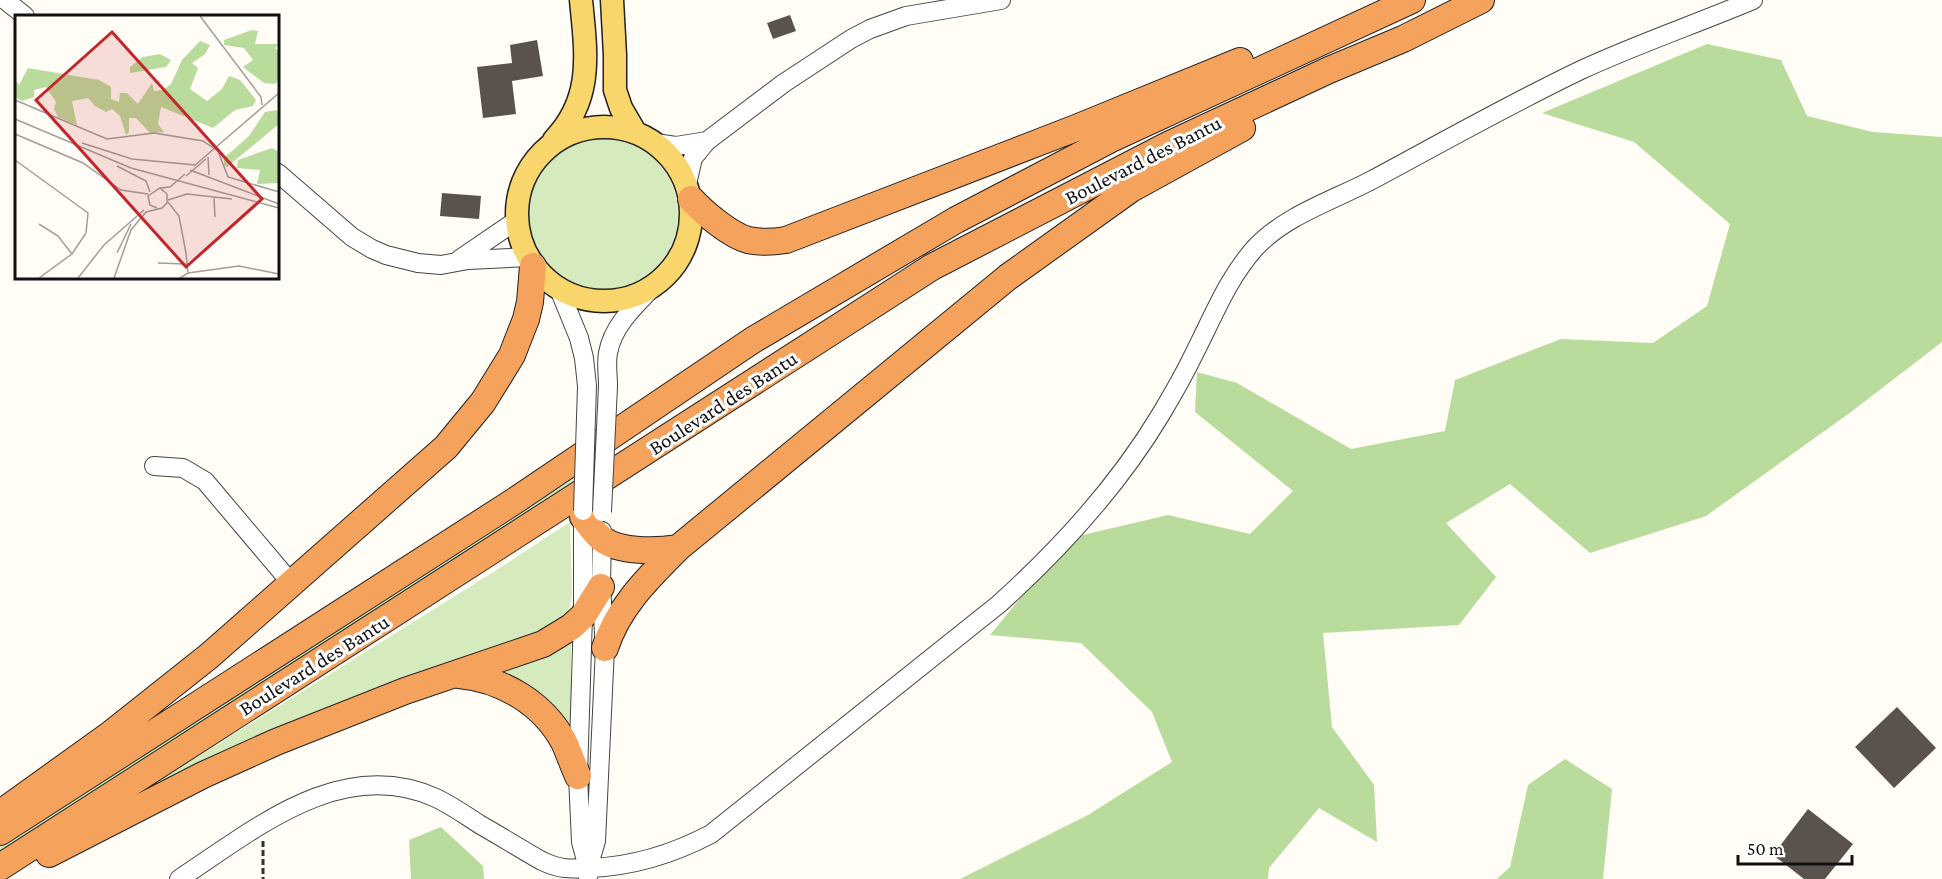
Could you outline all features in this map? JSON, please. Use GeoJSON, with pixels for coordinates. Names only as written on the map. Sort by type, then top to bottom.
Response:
{"type":"FeatureCollection","features":[{"type":"Feature","properties":{"kind":"highway"},"geometry":{"type":"LineString","coordinates":[[689,192],[710,219],[747,240],[768,242],[786,240],[1131,106],[1387,0]]}},
{"type":"Feature","properties":{"kind":"highway","name":"Boulevard des Bantu"},"geometry":{"type":"LineString","coordinates":[[0,832],[503,509],[753,340],[956,220],[1111,139],[1412,0]]}},
{"type":"Feature","properties":{"kind":"highway","name":"Boulevard des Bantu"},"geometry":{"type":"LineString","coordinates":[[0,867],[932,267],[1168,145],[1329,70],[1402,39],[1480,0]]}},
{"type":"Feature","properties":{"kind":"highway"},"geometry":{"type":"LineString","coordinates":[[605,648],[611,628],[630,599],[678,548],[1008,277],[1131,189],[1402,39]]}},
{"type":"Feature","properties":{"kind":"highway"},"geometry":{"type":"LineString","coordinates":[[0,813],[112,733],[174,685],[446,447],[474,413],[507,364],[524,327],[530,302],[530,262]]}},
{"type":"Feature","properties":{"kind":"highway"},"geometry":{"type":"LineString","coordinates":[[589,513],[602,539],[621,547],[658,551],[678,548]]}},
{"type":"Feature","properties":{"kind":"highway"},"geometry":{"type":"LineString","coordinates":[[4,879],[90,832],[245,755],[360,708],[543,644],[583,616],[601,587]]}},
{"type":"Feature","properties":{"kind":"highway"},"geometry":{"type":"LineString","coordinates":[[456,675],[489,680],[509,689],[530,703],[552,724],[564,742],[578,776]]}},
{"type":"Feature","properties":{"kind":"main road"},"geometry":{"type":"LineString","coordinates":[[547,148],[570,134],[589,128],[609,126],[635,132],[655,142],[674,161],[689,192],[691,226],[676,264],[657,283],[634,296],[609,301],[592,301],[575,297],[547,280],[530,262],[521,242],[517,208],[521,186],[532,165],[570,120],[580,99],[586,62],[586,38],[581,0]]}},
{"type":"Feature","properties":{"kind":"main road"},"geometry":{"type":"LineString","coordinates":[[612,0],[615,90],[621,108],[635,132]]}},
{"type":"Feature","properties":{"kind":"main road"},"geometry":{"type":"LineString","coordinates":[[615,55],[620,0]]}},
{"type":"Feature","properties":{"kind":"street"},"geometry":{"type":"LineString","coordinates":[[5,0],[27,10]]}},
{"type":"Feature","properties":{"kind":"street"},"geometry":{"type":"LineString","coordinates":[[689,192],[693,158],[707,141],[808,66],[870,29],[906,16],[1001,0]]}},
{"type":"Feature","properties":{"kind":"street"},"geometry":{"type":"LineString","coordinates":[[179,879],[262,824],[314,797],[339,789],[369,785],[411,789],[437,799],[556,868],[588,874],[609,867],[646,861],[684,848],[711,834],[999,604],[1042,565],[1089,514],[1123,471],[1160,415],[1195,354],[1211,318],[1240,267],[1256,247],[1279,228],[1304,212],[1349,192],[1582,69],[1753,0]]}},
{"type":"Feature","properties":{"kind":"street"},"geometry":{"type":"LineString","coordinates":[[655,142],[676,146],[707,141]]}},
{"type":"Feature","properties":{"kind":"street"},"geometry":{"type":"LineString","coordinates":[[279,174],[352,237],[372,249],[402,260],[441,265],[492,258],[530,262]]}},
{"type":"Feature","properties":{"kind":"street"},"geometry":{"type":"LineString","coordinates":[[457,262],[517,220]]}},
{"type":"Feature","properties":{"kind":"street"},"geometry":{"type":"LineString","coordinates":[[589,513],[608,386],[610,343],[628,314],[657,283]]}},
{"type":"Feature","properties":{"kind":"street"},"geometry":{"type":"LineString","coordinates":[[559,289],[579,338],[587,386],[589,513],[578,776],[581,843],[588,874]]}},
{"type":"Feature","properties":{"kind":"street"},"geometry":{"type":"LineString","coordinates":[[154,466],[183,468],[205,481],[292,584]]}},
{"type":"Feature","properties":{"kind":"street"},"geometry":{"type":"LineString","coordinates":[[588,874],[596,841],[605,648],[601,587],[602,539]]}},
{"type":"Feature","properties":{"kind":"path"},"geometry":{"type":"LineString","coordinates":[[262,824],[263,879]]}},
{"type":"Feature","properties":{"kind":"green space"},"geometry":{"type":"Polygon","coordinates":[[[1707,44],[1781,60],[1807,116],[1873,132],[1942,137],[1942,342],[1851,412],[1706,516],[1590,553],[1510,484],[1446,523],[1496,577],[1459,625],[1323,633],[1332,727],[1374,785],[1377,842],[1319,808],[1269,868],[1268,879],[960,879],[1088,815],[1172,762],[1152,712],[1081,643],[990,635],[1070,538],[1168,515],[1250,534],[1293,491],[1195,412],[1197,372],[1237,383],[1351,449],[1445,431],[1455,380],[1561,339],[1653,343],[1707,306],[1730,224],[1634,142],[1542,113],[1707,44]]]}},
{"type":"Feature","properties":{"kind":"green space"},"geometry":{"type":"Polygon","coordinates":[[[603,139],[632,144],[645,151],[656,161],[666,172],[673,185],[678,214],[673,243],[666,256],[656,267],[645,277],[632,284],[603,289],[574,284],[561,277],[550,267],[540,256],[533,243],[528,214],[533,185],[540,172],[550,161],[561,151],[574,144],[603,139]]]}},
{"type":"Feature","properties":{"kind":"green space"},"geometry":{"type":"Polygon","coordinates":[[[581,469],[580,485],[0,856],[0,842],[581,469]]]}},
{"type":"Feature","properties":{"kind":"green space"},"geometry":{"type":"Polygon","coordinates":[[[570,522],[572,594],[570,607],[555,627],[106,814],[495,571],[570,522]]]}},
{"type":"Feature","properties":{"kind":"green space"},"geometry":{"type":"Polygon","coordinates":[[[571,637],[571,737],[486,672],[571,637]]]}},
{"type":"Feature","properties":{"kind":"green space"},"geometry":{"type":"Polygon","coordinates":[[[1565,759],[1612,789],[1603,879],[1497,879],[1510,867],[1528,785],[1565,759]]]}},
{"type":"Feature","properties":{"kind":"green space"},"geometry":{"type":"Polygon","coordinates":[[[441,827],[483,866],[484,879],[411,879],[409,840],[441,827]]]}},
{"type":"Feature","properties":{"kind":"building"},"geometry":{"type":"Polygon","coordinates":[[[790,15],[796,31],[773,39],[767,23],[790,15]]]}},
{"type":"Feature","properties":{"kind":"building"},"geometry":{"type":"Polygon","coordinates":[[[537,40],[543,76],[512,81],[516,114],[483,118],[477,67],[512,63],[510,45],[537,40]]]}},
{"type":"Feature","properties":{"kind":"building"},"geometry":{"type":"Polygon","coordinates":[[[442,193],[481,196],[479,219],[440,216],[442,193]]]}},
{"type":"Feature","properties":{"kind":"building"},"geometry":{"type":"Polygon","coordinates":[[[1897,707],[1936,748],[1894,788],[1855,747],[1897,707]]]}},
{"type":"Feature","properties":{"kind":"building"},"geometry":{"type":"Polygon","coordinates":[[[1808,809],[1853,844],[1825,879],[1804,879],[1773,855],[1808,809]]]}}]}
